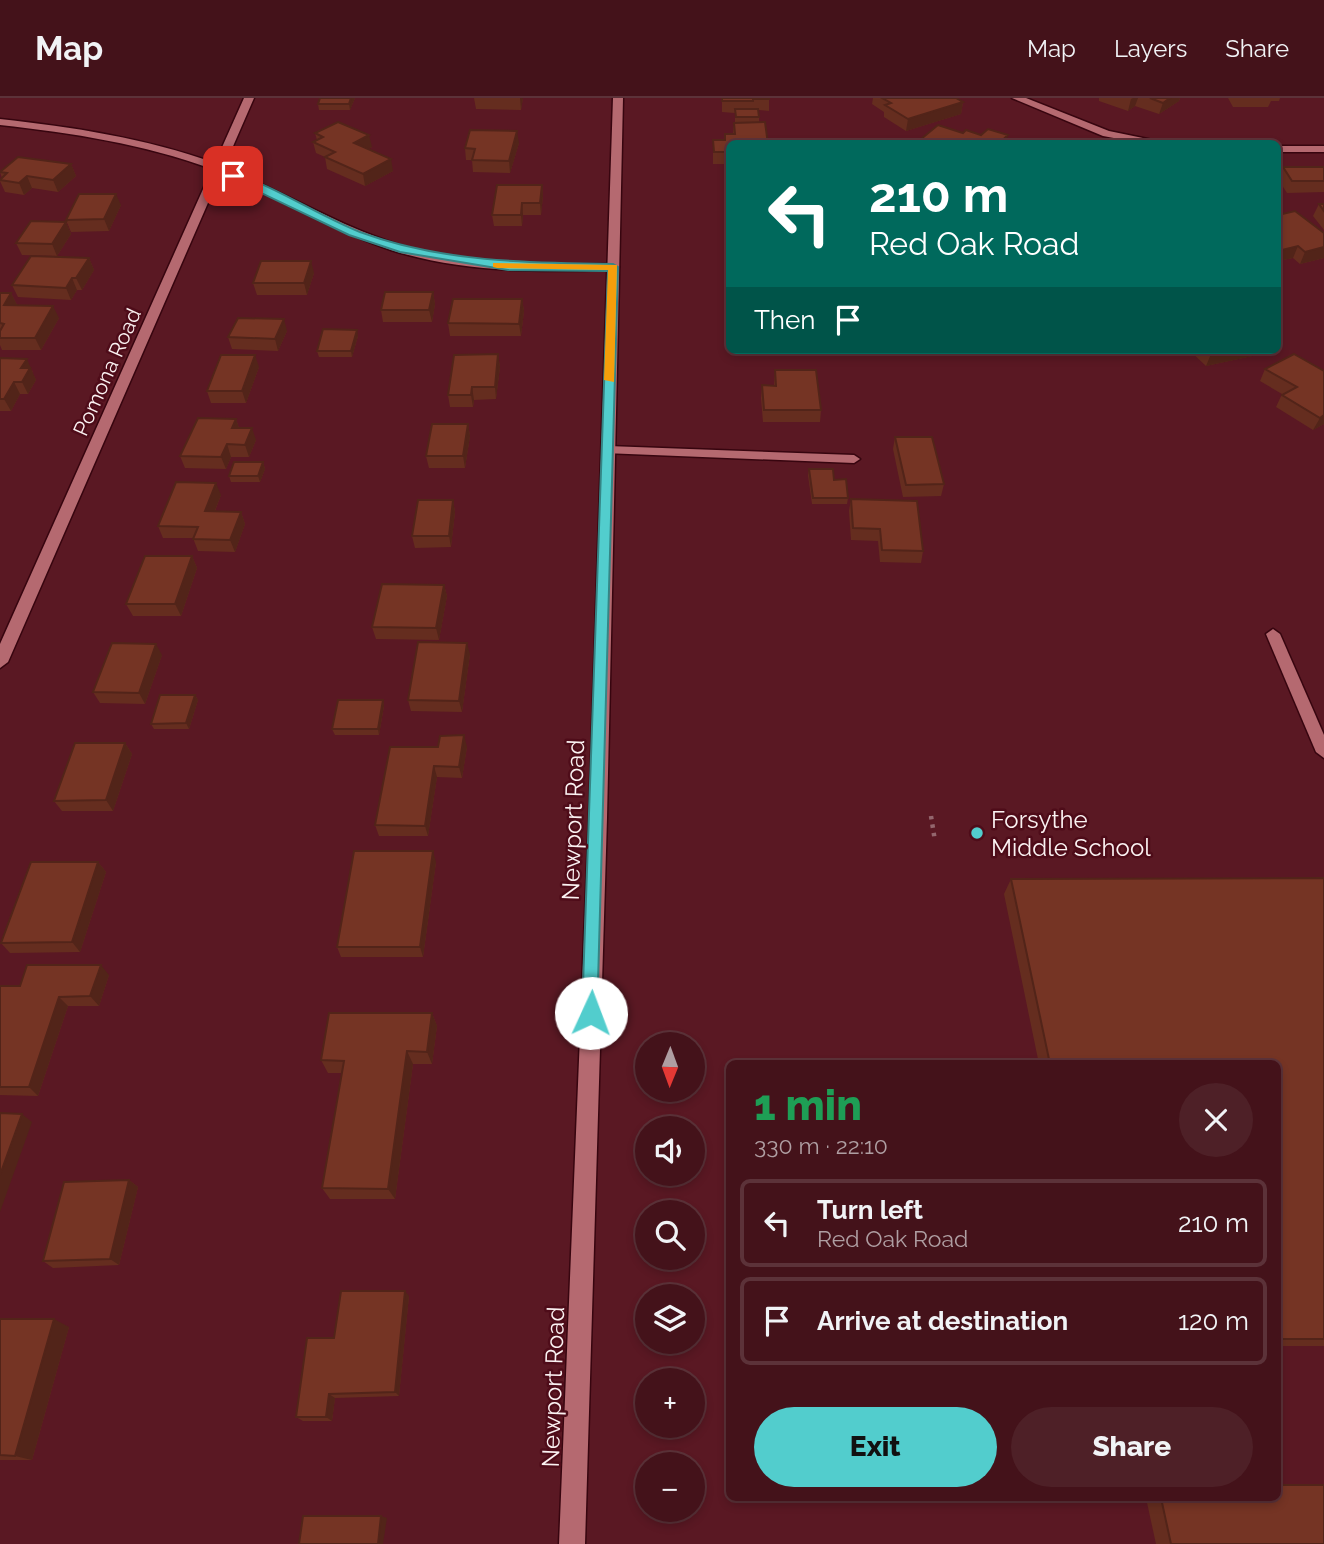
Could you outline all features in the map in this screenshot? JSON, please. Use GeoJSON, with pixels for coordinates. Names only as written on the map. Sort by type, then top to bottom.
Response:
{"type":"FeatureCollection","features":[{"type":"Feature","properties":{"kind":"street","name":"Pomona Road"},"geometry":{"type":"LineString","coordinates":[[0,662],[249,98]]}},
{"type":"Feature","properties":{"kind":"street","name":"Newport Road"},"geometry":{"type":"LineString","coordinates":[[572,1544],[618,98]]}},
{"type":"Feature","properties":{"kind":"street"},"geometry":{"type":"LineString","coordinates":[[1017,98],[1107,134],[1143,140]]}},
{"type":"Feature","properties":{"kind":"street"},"geometry":{"type":"LineString","coordinates":[[0,122],[111,137],[164,149],[218,168],[353,233],[400,249],[508,266],[613,267]]}},
{"type":"Feature","properties":{"kind":"street"},"geometry":{"type":"LineString","coordinates":[[1281,149],[1324,149]]}},
{"type":"Feature","properties":{"kind":"lane"},"geometry":{"type":"LineString","coordinates":[[608,450],[854,459]]}},
{"type":"Feature","properties":{"kind":"lane"},"geometry":{"type":"LineString","coordinates":[[1273,634],[1324,752]]}},
{"type":"Feature","properties":{"kind":"path"},"geometry":{"type":"LineString","coordinates":[[931,816],[935,841]]}},
{"type":"Feature","properties":{"kind":"building"},"geometry":{"type":"Polygon","coordinates":[[[320,98],[351,98],[349,104],[318,104],[320,98]]]}},
{"type":"Feature","properties":{"kind":"building"},"geometry":{"type":"Polygon","coordinates":[[[722,98],[769,98],[769,99],[722,101],[722,98]]]}},
{"type":"Feature","properties":{"kind":"building"},"geometry":{"type":"Polygon","coordinates":[[[882,98],[956,98],[963,102],[908,119],[885,105],[891,103],[882,98]]]}},
{"type":"Feature","properties":{"kind":"building"},"geometry":{"type":"Polygon","coordinates":[[[1150,98],[1170,98],[1163,103],[1150,98]]]}},
{"type":"Feature","properties":{"kind":"building"},"geometry":{"type":"Polygon","coordinates":[[[735,109],[758,109],[759,117],[736,117],[735,109]]]}},
{"type":"Feature","properties":{"kind":"building"},"geometry":{"type":"Polygon","coordinates":[[[338,122],[369,135],[354,143],[391,159],[363,174],[325,157],[335,152],[313,142],[323,137],[315,133],[338,122]]]}},
{"type":"Feature","properties":{"kind":"building"},"geometry":{"type":"Polygon","coordinates":[[[765,122],[767,140],[726,140],[726,152],[714,152],[713,140],[725,140],[725,134],[735,134],[734,123],[765,122]]]}},
{"type":"Feature","properties":{"kind":"building"},"geometry":{"type":"Polygon","coordinates":[[[938,125],[963,133],[966,130],[981,135],[988,129],[1008,135],[1002,140],[920,140],[938,125]]]}},
{"type":"Feature","properties":{"kind":"building"},"geometry":{"type":"Polygon","coordinates":[[[470,130],[517,131],[509,161],[472,160],[475,149],[465,148],[470,130]]]}},
{"type":"Feature","properties":{"kind":"building"},"geometry":{"type":"Polygon","coordinates":[[[18,157],[71,164],[53,180],[27,176],[19,183],[0,180],[7,173],[0,172],[18,157]]]}},
{"type":"Feature","properties":{"kind":"building"},"geometry":{"type":"Polygon","coordinates":[[[1283,167],[1324,167],[1324,181],[1292,181],[1283,167]]]}},
{"type":"Feature","properties":{"kind":"building"},"geometry":{"type":"Polygon","coordinates":[[[497,185],[542,185],[540,203],[522,203],[521,215],[492,215],[497,185]]]}},
{"type":"Feature","properties":{"kind":"building"},"geometry":{"type":"Polygon","coordinates":[[[79,194],[116,194],[104,219],[66,220],[79,194]]]}},
{"type":"Feature","properties":{"kind":"building"},"geometry":{"type":"Polygon","coordinates":[[[1295,211],[1324,233],[1324,247],[1305,252],[1298,246],[1281,250],[1281,214],[1295,211]]]}},
{"type":"Feature","properties":{"kind":"building"},"geometry":{"type":"Polygon","coordinates":[[[31,221],[66,222],[52,244],[16,243],[31,221]]]}},
{"type":"Feature","properties":{"kind":"building"},"geometry":{"type":"Polygon","coordinates":[[[31,256],[89,258],[66,288],[12,285],[31,256]]]}},
{"type":"Feature","properties":{"kind":"building"},"geometry":{"type":"Polygon","coordinates":[[[261,261],[311,261],[304,283],[253,283],[261,261]]]}},
{"type":"Feature","properties":{"kind":"building"},"geometry":{"type":"Polygon","coordinates":[[[385,292],[433,292],[429,310],[381,310],[385,292]]]}},
{"type":"Feature","properties":{"kind":"building"},"geometry":{"type":"Polygon","coordinates":[[[0,293],[11,293],[4,305],[53,306],[35,338],[0,338],[4,324],[0,323],[0,293]]]}},
{"type":"Feature","properties":{"kind":"building"},"geometry":{"type":"Polygon","coordinates":[[[453,299],[522,299],[519,324],[448,323],[453,299]]]}},
{"type":"Feature","properties":{"kind":"building"},"geometry":{"type":"Polygon","coordinates":[[[238,318],[284,319],[275,339],[228,337],[238,318]]]}},
{"type":"Feature","properties":{"kind":"building"},"geometry":{"type":"Polygon","coordinates":[[[323,329],[357,330],[351,351],[317,351],[323,329]]]}},
{"type":"Feature","properties":{"kind":"building"},"geometry":{"type":"Polygon","coordinates":[[[498,354],[495,387],[472,387],[471,395],[448,395],[454,355],[498,354]]]}},
{"type":"Feature","properties":{"kind":"building"},"geometry":{"type":"Polygon","coordinates":[[[1294,354],[1324,371],[1324,415],[1320,418],[1282,395],[1297,387],[1265,369],[1294,354]]]}},
{"type":"Feature","properties":{"kind":"building"},"geometry":{"type":"Polygon","coordinates":[[[221,355],[255,355],[242,391],[207,391],[221,355]]]}},
{"type":"Feature","properties":{"kind":"building"},"geometry":{"type":"Polygon","coordinates":[[[0,358],[27,359],[21,368],[30,368],[22,382],[14,382],[4,399],[0,399],[0,358]]]}},
{"type":"Feature","properties":{"kind":"building"},"geometry":{"type":"Polygon","coordinates":[[[775,370],[816,370],[821,410],[764,410],[762,385],[776,386],[775,370]]]}},
{"type":"Feature","properties":{"kind":"building"},"geometry":{"type":"Polygon","coordinates":[[[198,418],[236,419],[232,428],[252,428],[245,445],[227,444],[221,457],[180,456],[198,418]]]}},
{"type":"Feature","properties":{"kind":"building"},"geometry":{"type":"Polygon","coordinates":[[[432,424],[468,424],[463,456],[426,456],[432,424]]]}},
{"type":"Feature","properties":{"kind":"building"},"geometry":{"type":"Polygon","coordinates":[[[895,437],[932,437],[944,484],[906,485],[895,437]]]}},
{"type":"Feature","properties":{"kind":"building"},"geometry":{"type":"Polygon","coordinates":[[[234,462],[263,462],[258,476],[229,476],[234,462]]]}},
{"type":"Feature","properties":{"kind":"building"},"geometry":{"type":"Polygon","coordinates":[[[809,469],[833,469],[834,480],[846,479],[848,498],[813,498],[809,469]]]}},
{"type":"Feature","properties":{"kind":"building"},"geometry":{"type":"Polygon","coordinates":[[[176,482],[216,483],[205,511],[241,512],[230,540],[193,539],[198,527],[158,526],[176,482]]]}},
{"type":"Feature","properties":{"kind":"building"},"geometry":{"type":"Polygon","coordinates":[[[851,499],[917,501],[923,551],[882,550],[880,529],[853,528],[851,499]]]}},
{"type":"Feature","properties":{"kind":"building"},"geometry":{"type":"Polygon","coordinates":[[[418,500],[453,500],[449,536],[412,536],[418,500]]]}},
{"type":"Feature","properties":{"kind":"building"},"geometry":{"type":"Polygon","coordinates":[[[145,556],[192,556],[175,604],[126,604],[145,556]]]}},
{"type":"Feature","properties":{"kind":"building"},"geometry":{"type":"Polygon","coordinates":[[[382,584],[444,585],[436,628],[372,627],[382,584]]]}},
{"type":"Feature","properties":{"kind":"building"},"geometry":{"type":"Polygon","coordinates":[[[418,642],[467,643],[459,701],[408,700],[418,642]]]}},
{"type":"Feature","properties":{"kind":"building"},"geometry":{"type":"Polygon","coordinates":[[[112,643],[156,644],[139,693],[93,692],[112,643]]]}},
{"type":"Feature","properties":{"kind":"building"},"geometry":{"type":"Polygon","coordinates":[[[160,695],[195,695],[186,723],[151,724],[160,695]]]}},
{"type":"Feature","properties":{"kind":"building"},"geometry":{"type":"Polygon","coordinates":[[[338,700],[383,700],[378,729],[332,729],[338,700]]]}},
{"type":"Feature","properties":{"kind":"building"},"geometry":{"type":"Polygon","coordinates":[[[464,735],[459,767],[434,766],[425,826],[375,825],[390,747],[438,747],[440,736],[464,735]]]}},
{"type":"Feature","properties":{"kind":"building"},"geometry":{"type":"Polygon","coordinates":[[[75,743],[125,743],[106,800],[54,801],[75,743]]]}},
{"type":"Feature","properties":{"kind":"building"},"geometry":{"type":"Polygon","coordinates":[[[354,851],[433,851],[420,947],[337,947],[354,851]]]}},
{"type":"Feature","properties":{"kind":"building"},"geometry":{"type":"Polygon","coordinates":[[[31,862],[98,862],[72,942],[1,943],[31,862]]]}},
{"type":"Feature","properties":{"kind":"building"},"geometry":{"type":"Polygon","coordinates":[[[1324,878],[1324,1339],[1281,1339],[1281,1060],[1049,1060],[1011,879],[1324,878]]]}},
{"type":"Feature","properties":{"kind":"building"},"geometry":{"type":"Polygon","coordinates":[[[27,965],[101,965],[90,996],[59,997],[29,1087],[0,1087],[0,986],[20,986],[27,965]]]}},
{"type":"Feature","properties":{"kind":"building"},"geometry":{"type":"Polygon","coordinates":[[[329,1013],[432,1013],[427,1052],[407,1051],[388,1189],[322,1188],[344,1061],[321,1060],[329,1013]]]}},
{"type":"Feature","properties":{"kind":"building"},"geometry":{"type":"Polygon","coordinates":[[[0,1113],[22,1114],[0,1175],[0,1113]]]}},
{"type":"Feature","properties":{"kind":"building"},"geometry":{"type":"Polygon","coordinates":[[[129,1180],[110,1259],[43,1261],[64,1182],[129,1180]]]}},
{"type":"Feature","properties":{"kind":"building"},"geometry":{"type":"Polygon","coordinates":[[[341,1291],[405,1291],[395,1392],[329,1394],[326,1417],[296,1417],[307,1338],[334,1338],[341,1291]]]}},
{"type":"Feature","properties":{"kind":"building"},"geometry":{"type":"Polygon","coordinates":[[[0,1319],[54,1319],[15,1456],[0,1455],[0,1319]]]}},
{"type":"Feature","properties":{"kind":"building"},"geometry":{"type":"Polygon","coordinates":[[[1281,1485],[1324,1485],[1324,1544],[1171,1544],[1162,1501],[1281,1501],[1281,1485]]]}},
{"type":"Feature","properties":{"kind":"building"},"geometry":{"type":"Polygon","coordinates":[[[303,1516],[381,1516],[378,1544],[299,1544],[303,1516]]]}},
{"type":"Feature","properties":{"kind":"slow traffic"},"geometry":{"type":"LineString","coordinates":[[497,265],[613,267],[610,380]]}},
{"type":"Feature","properties":{"kind":"place","name":"Forsythe Middle School"},"geometry":{"type":"Point","coordinates":[977,833]}},
{"type":"Feature","properties":{"kind":"route"},"geometry":{"type":"LineString","coordinates":[[233,176],[353,233],[400,249],[449,259],[508,266],[613,267],[591,1013]]}}]}
